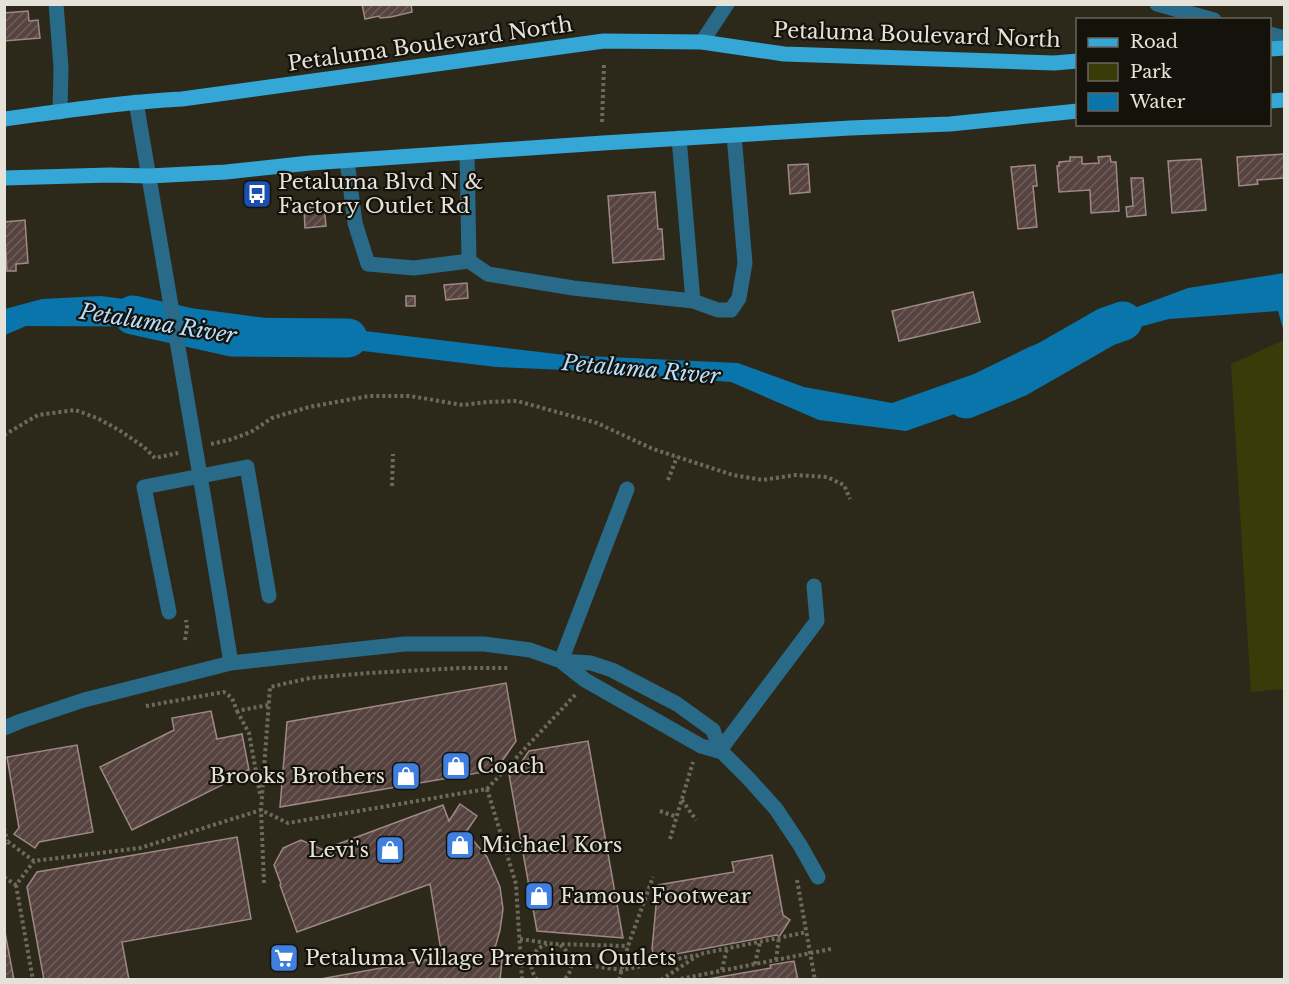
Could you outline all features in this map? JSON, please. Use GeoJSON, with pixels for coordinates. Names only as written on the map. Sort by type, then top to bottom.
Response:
{"type":"FeatureCollection","features":[{"type":"Feature","properties":{"kind":"main road","name":"Petaluma Boulevard North"},"geometry":{"type":"LineString","coordinates":[[4,120],[136,102],[183,99],[604,41],[702,42],[784,54],[1054,63],[1076,61]]}},
{"type":"Feature","properties":{"kind":"main road"},"geometry":{"type":"LineString","coordinates":[[4,178],[149,176],[226,172],[466,152],[950,124],[1076,111]]}},
{"type":"Feature","properties":{"kind":"street"},"geometry":{"type":"LineString","coordinates":[[56,4],[61,67],[60,112]]}},
{"type":"Feature","properties":{"kind":"street"},"geometry":{"type":"LineString","coordinates":[[702,42],[727,4]]}},
{"type":"Feature","properties":{"kind":"street"},"geometry":{"type":"LineString","coordinates":[[1157,4],[1207,18]]}},
{"type":"Feature","properties":{"kind":"street"},"geometry":{"type":"LineString","coordinates":[[136,102],[231,663]]}},
{"type":"Feature","properties":{"kind":"street"},"geometry":{"type":"LineString","coordinates":[[346,161],[356,223],[368,264],[414,268],[469,261],[488,274],[573,288],[693,301],[718,310],[731,310],[739,298],[745,263],[734,135]]}},
{"type":"Feature","properties":{"kind":"street"},"geometry":{"type":"LineString","coordinates":[[679,138],[693,301]]}},
{"type":"Feature","properties":{"kind":"street"},"geometry":{"type":"LineString","coordinates":[[466,152],[469,261]]}},
{"type":"Feature","properties":{"kind":"street"},"geometry":{"type":"LineString","coordinates":[[169,612],[144,487],[247,467],[269,596]]}},
{"type":"Feature","properties":{"kind":"street"},"geometry":{"type":"LineString","coordinates":[[561,661],[627,489]]}},
{"type":"Feature","properties":{"kind":"street"},"geometry":{"type":"LineString","coordinates":[[721,751],[817,621],[814,585]]}},
{"type":"Feature","properties":{"kind":"street"},"geometry":{"type":"LineString","coordinates":[[4,728],[84,700],[231,663],[405,644],[496,646],[530,650],[561,661],[591,663],[612,670],[677,704],[712,730],[721,751],[776,809],[818,877]]}},
{"type":"Feature","properties":{"kind":"street"},"geometry":{"type":"LineString","coordinates":[[561,661],[585,680],[691,741],[721,751]]}},
{"type":"Feature","properties":{"kind":"path"},"geometry":{"type":"LineString","coordinates":[[602,122],[604,65]]}},
{"type":"Feature","properties":{"kind":"path"},"geometry":{"type":"LineString","coordinates":[[208,445],[251,432],[272,418],[309,407],[369,396],[410,396],[463,405],[517,401],[597,423],[653,449],[733,475],[762,480],[796,475],[827,477],[844,485],[850,499]]}},
{"type":"Feature","properties":{"kind":"path"},"geometry":{"type":"LineString","coordinates":[[4,435],[38,415],[75,410],[97,418],[119,430],[144,447],[155,458],[187,450]]}},
{"type":"Feature","properties":{"kind":"path"},"geometry":{"type":"LineString","coordinates":[[392,486],[393,454]]}},
{"type":"Feature","properties":{"kind":"path"},"geometry":{"type":"LineString","coordinates":[[668,480],[678,457]]}},
{"type":"Feature","properties":{"kind":"path"},"geometry":{"type":"LineString","coordinates":[[264,883],[261,800],[270,687],[310,678],[461,668],[518,669]]}},
{"type":"Feature","properties":{"kind":"path"},"geometry":{"type":"LineString","coordinates":[[4,828],[6,843],[34,861],[140,848],[261,810],[288,823],[487,789],[582,687]]}},
{"type":"Feature","properties":{"kind":"path"},"geometry":{"type":"LineString","coordinates":[[143,706],[224,692],[232,698],[249,734],[261,800]]}},
{"type":"Feature","properties":{"kind":"path"},"geometry":{"type":"LineString","coordinates":[[237,711],[268,705]]}},
{"type":"Feature","properties":{"kind":"path"},"geometry":{"type":"LineString","coordinates":[[670,839],[695,755]]}},
{"type":"Feature","properties":{"kind":"path"},"geometry":{"type":"LineString","coordinates":[[487,789],[516,884],[522,980]]}},
{"type":"Feature","properties":{"kind":"path"},"geometry":{"type":"LineString","coordinates":[[682,800],[696,820]]}},
{"type":"Feature","properties":{"kind":"path"},"geometry":{"type":"LineString","coordinates":[[660,812],[677,817]]}},
{"type":"Feature","properties":{"kind":"path"},"geometry":{"type":"LineString","coordinates":[[16,885],[34,861]]}},
{"type":"Feature","properties":{"kind":"path"},"geometry":{"type":"LineString","coordinates":[[4,877],[16,885],[33,980]]}},
{"type":"Feature","properties":{"kind":"path"},"geometry":{"type":"LineString","coordinates":[[619,980],[628,946],[653,878]]}},
{"type":"Feature","properties":{"kind":"path"},"geometry":{"type":"LineString","coordinates":[[797,879],[815,980]]}},
{"type":"Feature","properties":{"kind":"path"},"geometry":{"type":"LineString","coordinates":[[572,963],[622,970],[807,932]]}},
{"type":"Feature","properties":{"kind":"path"},"geometry":{"type":"LineString","coordinates":[[776,960],[779,938]]}},
{"type":"Feature","properties":{"kind":"path"},"geometry":{"type":"LineString","coordinates":[[520,939],[560,945],[566,950],[572,963],[571,970],[564,980]]}},
{"type":"Feature","properties":{"kind":"path"},"geometry":{"type":"LineString","coordinates":[[755,964],[760,942]]}},
{"type":"Feature","properties":{"kind":"path"},"geometry":{"type":"LineString","coordinates":[[537,980],[531,969],[532,956],[541,946],[554,944],[628,946]]}},
{"type":"Feature","properties":{"kind":"path"},"geometry":{"type":"LineString","coordinates":[[722,970],[727,948]]}},
{"type":"Feature","properties":{"kind":"path"},"geometry":{"type":"LineString","coordinates":[[675,980],[831,949]]}},
{"type":"Feature","properties":{"kind":"path"},"geometry":{"type":"LineString","coordinates":[[661,980],[700,954]]}},
{"type":"Feature","properties":{"kind":"path"},"geometry":{"type":"LineString","coordinates":[[522,969],[531,969]]}},
{"type":"Feature","properties":{"kind":"green space"},"geometry":{"type":"Polygon","coordinates":[[[1284,340],[1284,689],[1251,692],[1231,364],[1284,340]]]}},
{"type":"Feature","properties":{"kind":"water"},"geometry":{"type":"Polygon","coordinates":[[[1284,273],[1284,332],[1278,311],[1169,319],[1046,352],[986,403],[906,431],[819,420],[731,382],[588,371],[496,367],[363,351],[244,327],[26,326],[5,335],[5,309],[42,299],[101,296],[565,355],[738,363],[804,387],[892,403],[974,374],[1029,347],[1188,288],[1284,273]]]}},
{"type":"Feature","properties":{"kind":"pier"},"geometry":{"type":"Polygon","coordinates":[[[135,298],[194,305],[199,330],[141,329],[135,298]]]}},
{"type":"Feature","properties":{"kind":"building"},"geometry":{"type":"Polygon","coordinates":[[[362,4],[411,4],[412,12],[391,17],[380,18],[379,16],[365,19],[362,4]]]}},
{"type":"Feature","properties":{"kind":"building"},"geometry":{"type":"Polygon","coordinates":[[[28,11],[29,21],[38,20],[40,38],[4,41],[4,13],[28,11]]]}},
{"type":"Feature","properties":{"kind":"building"},"geometry":{"type":"Polygon","coordinates":[[[1284,154],[1284,178],[1257,180],[1258,184],[1239,186],[1237,157],[1284,154]]]}},
{"type":"Feature","properties":{"kind":"building"},"geometry":{"type":"Polygon","coordinates":[[[1110,156],[1111,162],[1116,162],[1119,211],[1091,213],[1090,190],[1059,192],[1057,166],[1059,162],[1070,161],[1070,157],[1082,157],[1082,164],[1099,163],[1098,157],[1110,156]]]}},
{"type":"Feature","properties":{"kind":"building"},"geometry":{"type":"Polygon","coordinates":[[[1201,159],[1206,210],[1172,213],[1168,161],[1201,159]]]}},
{"type":"Feature","properties":{"kind":"building"},"geometry":{"type":"Polygon","coordinates":[[[808,164],[810,192],[790,194],[788,165],[808,164]]]}},
{"type":"Feature","properties":{"kind":"building"},"geometry":{"type":"Polygon","coordinates":[[[1035,165],[1037,186],[1033,186],[1037,227],[1018,229],[1011,167],[1035,165]]]}},
{"type":"Feature","properties":{"kind":"building"},"geometry":{"type":"Polygon","coordinates":[[[1131,178],[1143,178],[1146,215],[1127,217],[1126,207],[1133,206],[1131,178]]]}},
{"type":"Feature","properties":{"kind":"building"},"geometry":{"type":"Polygon","coordinates":[[[655,192],[658,229],[662,229],[664,259],[613,263],[608,196],[655,192]]]}},
{"type":"Feature","properties":{"kind":"building"},"geometry":{"type":"Polygon","coordinates":[[[324,206],[326,226],[305,228],[304,208],[324,206]]]}},
{"type":"Feature","properties":{"kind":"building"},"geometry":{"type":"Polygon","coordinates":[[[25,220],[28,263],[16,264],[16,271],[7,271],[4,222],[25,220]]]}},
{"type":"Feature","properties":{"kind":"building"},"geometry":{"type":"Polygon","coordinates":[[[467,283],[468,298],[446,300],[444,285],[467,283]]]}},
{"type":"Feature","properties":{"kind":"building"},"geometry":{"type":"Polygon","coordinates":[[[973,292],[980,322],[899,341],[892,311],[973,292]]]}},
{"type":"Feature","properties":{"kind":"building"},"geometry":{"type":"Polygon","coordinates":[[[406,296],[415,296],[415,306],[406,306],[406,296]]]}},
{"type":"Feature","properties":{"kind":"building"},"geometry":{"type":"Polygon","coordinates":[[[506,683],[516,741],[500,764],[501,769],[280,807],[287,722],[506,683]]]}},
{"type":"Feature","properties":{"kind":"building"},"geometry":{"type":"Polygon","coordinates":[[[211,711],[217,739],[242,734],[249,770],[217,776],[222,785],[132,830],[100,767],[174,730],[172,718],[211,711]]]}},
{"type":"Feature","properties":{"kind":"building"},"geometry":{"type":"Polygon","coordinates":[[[588,741],[623,938],[537,931],[509,774],[514,773],[529,751],[588,741]]]}},
{"type":"Feature","properties":{"kind":"building"},"geometry":{"type":"Polygon","coordinates":[[[77,745],[93,832],[39,842],[35,848],[14,834],[19,828],[7,757],[77,745]]]}},
{"type":"Feature","properties":{"kind":"building"},"geometry":{"type":"Polygon","coordinates":[[[460,804],[477,816],[466,832],[487,857],[500,887],[503,909],[495,948],[503,951],[500,980],[315,980],[442,957],[430,884],[297,932],[274,865],[283,848],[301,840],[333,854],[330,847],[443,805],[449,821],[460,804]]]}},
{"type":"Feature","properties":{"kind":"building"},"geometry":{"type":"Polygon","coordinates":[[[237,837],[251,919],[122,942],[129,980],[44,980],[27,887],[37,872],[237,837]]]}},
{"type":"Feature","properties":{"kind":"building"},"geometry":{"type":"Polygon","coordinates":[[[772,855],[783,915],[790,920],[779,937],[777,935],[655,958],[652,949],[658,885],[734,872],[732,862],[772,855]]]}},
{"type":"Feature","properties":{"kind":"building"},"geometry":{"type":"Polygon","coordinates":[[[4,927],[14,980],[4,980],[4,927]]]}},
{"type":"Feature","properties":{"kind":"building"},"geometry":{"type":"Polygon","coordinates":[[[794,961],[798,980],[702,980],[771,968],[770,965],[794,961]]]}},
{"type":"Feature","properties":{"kind":"waterway","name":"Petaluma River"},"geometry":{"type":"LineString","coordinates":[[133,315],[232,337],[348,338]]}},
{"type":"Feature","properties":{"kind":"waterway","name":"Petaluma River"},"geometry":{"type":"LineString","coordinates":[[966,399],[1017,378],[1106,327],[1123,321]]}},
{"type":"Feature","properties":{"kind":"place","name":"Petaluma Blvd N & Factory Outlet Rd"},"geometry":{"type":"Point","coordinates":[257,194]}},
{"type":"Feature","properties":{"kind":"place","name":"Coach"},"geometry":{"type":"Point","coordinates":[456,766]}},
{"type":"Feature","properties":{"kind":"place","name":"Brooks Brothers"},"geometry":{"type":"Point","coordinates":[406,776]}},
{"type":"Feature","properties":{"kind":"place","name":"Michael Kors"},"geometry":{"type":"Point","coordinates":[460,845]}},
{"type":"Feature","properties":{"kind":"place","name":"Levi's"},"geometry":{"type":"Point","coordinates":[390,850]}},
{"type":"Feature","properties":{"kind":"place","name":"Famous Footwear"},"geometry":{"type":"Point","coordinates":[539,896]}},
{"type":"Feature","properties":{"kind":"place","name":"Petaluma Village Premium Outlets"},"geometry":{"type":"Point","coordinates":[284,958]}}]}
